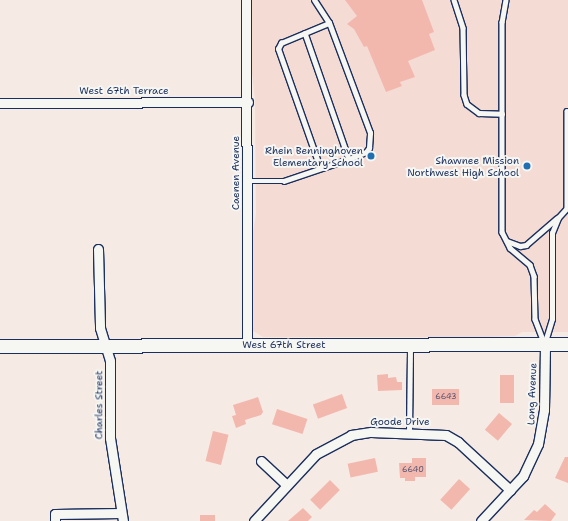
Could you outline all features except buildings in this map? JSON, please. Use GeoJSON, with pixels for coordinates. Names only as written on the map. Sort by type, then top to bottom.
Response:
{"type":"FeatureCollection","features":[{"type":"Feature","properties":{"kind":"street","name":"Caenen Avenue"},"geometry":{"type":"LineString","coordinates":[[246,0],[248,102],[247,345]]}},
{"type":"Feature","properties":{"kind":"street","name":"West 67th Terrace"},"geometry":{"type":"LineString","coordinates":[[0,103],[248,102]]}},
{"type":"Feature","properties":{"kind":"street","name":"Charles Street"},"geometry":{"type":"LineString","coordinates":[[55,521],[55,514],[122,517],[110,438],[110,361],[104,345],[98,311],[98,250]]}},
{"type":"Feature","properties":{"kind":"street","name":"Long Avenue"},"geometry":{"type":"LineString","coordinates":[[485,520],[530,465],[543,426],[545,344]]}},
{"type":"Feature","properties":{"kind":"street","name":"West 67th Street"},"geometry":{"type":"LineString","coordinates":[[0,346],[568,344]]}},
{"type":"Feature","properties":{"kind":"street","name":"Goode Drive"},"geometry":{"type":"LineString","coordinates":[[254,521],[316,454],[340,440],[371,432],[409,432],[446,435],[458,442],[510,490]]}},
{"type":"Feature","properties":{"kind":"street"},"geometry":{"type":"LineString","coordinates":[[261,461],[287,484]]}},
{"type":"Feature","properties":{"kind":"lane"},"geometry":{"type":"LineString","coordinates":[[247,181],[284,181],[349,159],[366,152],[371,139],[330,23],[314,0]]}},
{"type":"Feature","properties":{"kind":"lane"},"geometry":{"type":"LineString","coordinates":[[454,0],[463,28],[464,95],[466,104],[479,113],[502,114]]}},
{"type":"Feature","properties":{"kind":"lane"},"geometry":{"type":"LineString","coordinates":[[506,0],[502,22],[502,232],[504,239],[530,265],[534,276],[536,319],[545,344]]}},
{"type":"Feature","properties":{"kind":"lane"},"geometry":{"type":"LineString","coordinates":[[320,168],[278,49],[281,43],[330,23]]}},
{"type":"Feature","properties":{"kind":"lane"},"geometry":{"type":"LineString","coordinates":[[305,34],[349,159]]}},
{"type":"Feature","properties":{"kind":"lane"},"geometry":{"type":"LineString","coordinates":[[504,239],[512,245],[526,245],[558,218],[567,207],[566,111]]}},
{"type":"Feature","properties":{"kind":"lane"},"geometry":{"type":"LineString","coordinates":[[545,344],[552,319],[552,233],[558,218]]}},
{"type":"Feature","properties":{"kind":"lane"},"geometry":{"type":"LineString","coordinates":[[409,432],[410,345]]}},
{"type":"Feature","properties":{"kind":"shaded area","name":"Rhein Benninghoven Elementary School"},"geometry":{"type":"Polygon","coordinates":[[[252,0],[568,0],[568,332],[522,332],[515,336],[486,337],[263,337],[253,331],[252,239],[256,214],[255,99],[252,73],[252,0]]]}},
{"type":"Feature","properties":{"kind":"place","name":"Rhein Benninghoven Elementary School"},"geometry":{"type":"Point","coordinates":[371,156]}},
{"type":"Feature","properties":{"kind":"place","name":"Shawnee Mission Northwest High School"},"geometry":{"type":"Point","coordinates":[527,166]}}]}
